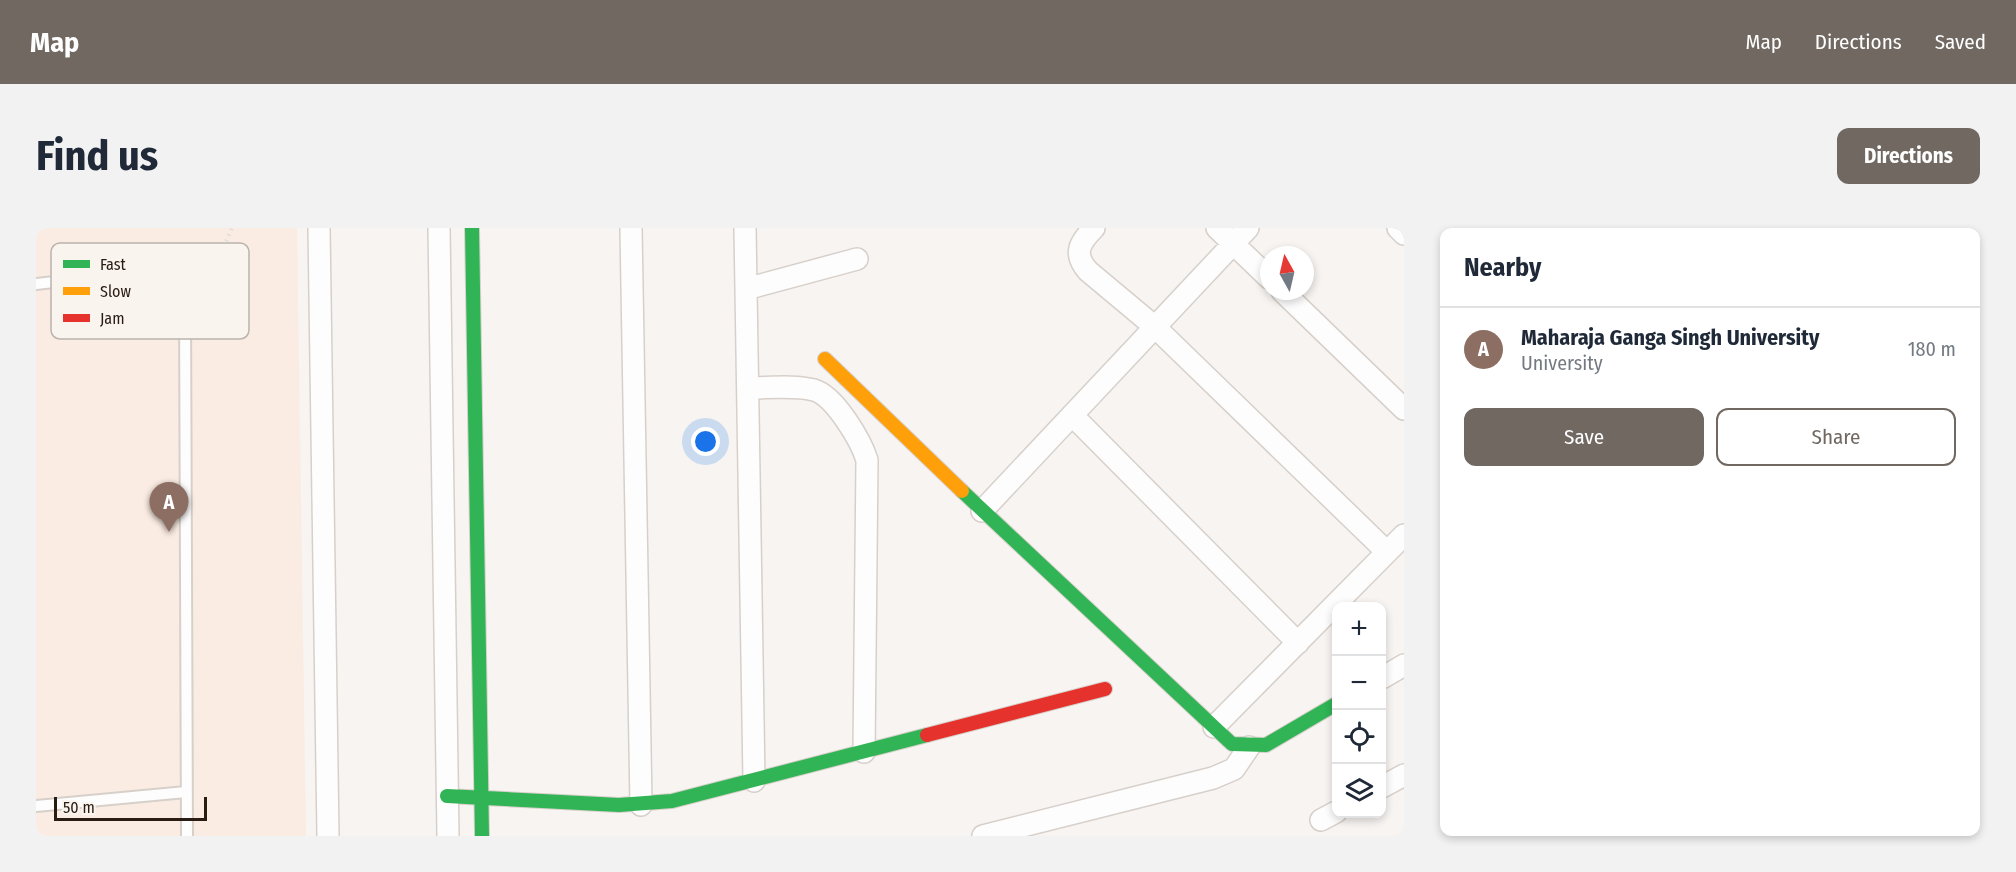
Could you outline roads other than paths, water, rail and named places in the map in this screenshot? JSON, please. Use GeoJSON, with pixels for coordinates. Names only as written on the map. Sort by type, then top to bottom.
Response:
{"type":"FeatureCollection","features":[{"type":"Feature","properties":{"kind":"street"},"geometry":{"type":"LineString","coordinates":[[319,228],[327,836]]}},
{"type":"Feature","properties":{"kind":"street"},"geometry":{"type":"LineString","coordinates":[[439,228],[448,836]]}},
{"type":"Feature","properties":{"kind":"street"},"geometry":{"type":"LineString","coordinates":[[472,228],[482,836]]}},
{"type":"Feature","properties":{"kind":"street"},"geometry":{"type":"LineString","coordinates":[[631,228],[641,805]]}},
{"type":"Feature","properties":{"kind":"street"},"geometry":{"type":"LineString","coordinates":[[745,228],[754,781]]}},
{"type":"Feature","properties":{"kind":"street"},"geometry":{"type":"LineString","coordinates":[[1094,228],[1083,239],[1077,251],[1080,262],[1155,327],[1387,552]]}},
{"type":"Feature","properties":{"kind":"street"},"geometry":{"type":"LineString","coordinates":[[1217,228],[1260,270]]}},
{"type":"Feature","properties":{"kind":"street"},"geometry":{"type":"LineString","coordinates":[[982,511],[1248,228]]}},
{"type":"Feature","properties":{"kind":"street"},"geometry":{"type":"LineString","coordinates":[[1398,228],[1404,234]]}},
{"type":"Feature","properties":{"kind":"street"},"geometry":{"type":"LineString","coordinates":[[746,289],[857,259]]}},
{"type":"Feature","properties":{"kind":"street"},"geometry":{"type":"LineString","coordinates":[[1291,300],[1404,409]]}},
{"type":"Feature","properties":{"kind":"street"},"geometry":{"type":"LineString","coordinates":[[825,359],[982,511],[1232,744],[1249,747],[1266,745],[1332,706]]}},
{"type":"Feature","properties":{"kind":"street"},"geometry":{"type":"LineString","coordinates":[[748,388],[817,391],[827,398],[862,445],[867,460],[864,752]]}},
{"type":"Feature","properties":{"kind":"street"},"geometry":{"type":"LineString","coordinates":[[1072,415],[1298,643]]}},
{"type":"Feature","properties":{"kind":"street"},"geometry":{"type":"LineString","coordinates":[[1214,727],[1404,535]]}},
{"type":"Feature","properties":{"kind":"street"},"geometry":{"type":"LineString","coordinates":[[1386,676],[1404,665]]}},
{"type":"Feature","properties":{"kind":"street"},"geometry":{"type":"LineString","coordinates":[[447,796],[641,805],[672,801],[1105,688]]}},
{"type":"Feature","properties":{"kind":"street"},"geometry":{"type":"LineString","coordinates":[[983,836],[1213,778],[1234,769],[1249,747]]}},
{"type":"Feature","properties":{"kind":"street"},"geometry":{"type":"LineString","coordinates":[[1386,785],[1404,775]]}},
{"type":"Feature","properties":{"kind":"lane"},"geometry":{"type":"LineString","coordinates":[[36,284],[51,282]]}},
{"type":"Feature","properties":{"kind":"lane"},"geometry":{"type":"LineString","coordinates":[[185,339],[187,836]]}},
{"type":"Feature","properties":{"kind":"lane"},"geometry":{"type":"LineString","coordinates":[[36,806],[186,792]]}},
{"type":"Feature","properties":{"kind":"place","name":"Maharaja Ganga Singh University"},"geometry":{"type":"Point","coordinates":[169,532]}}]}
